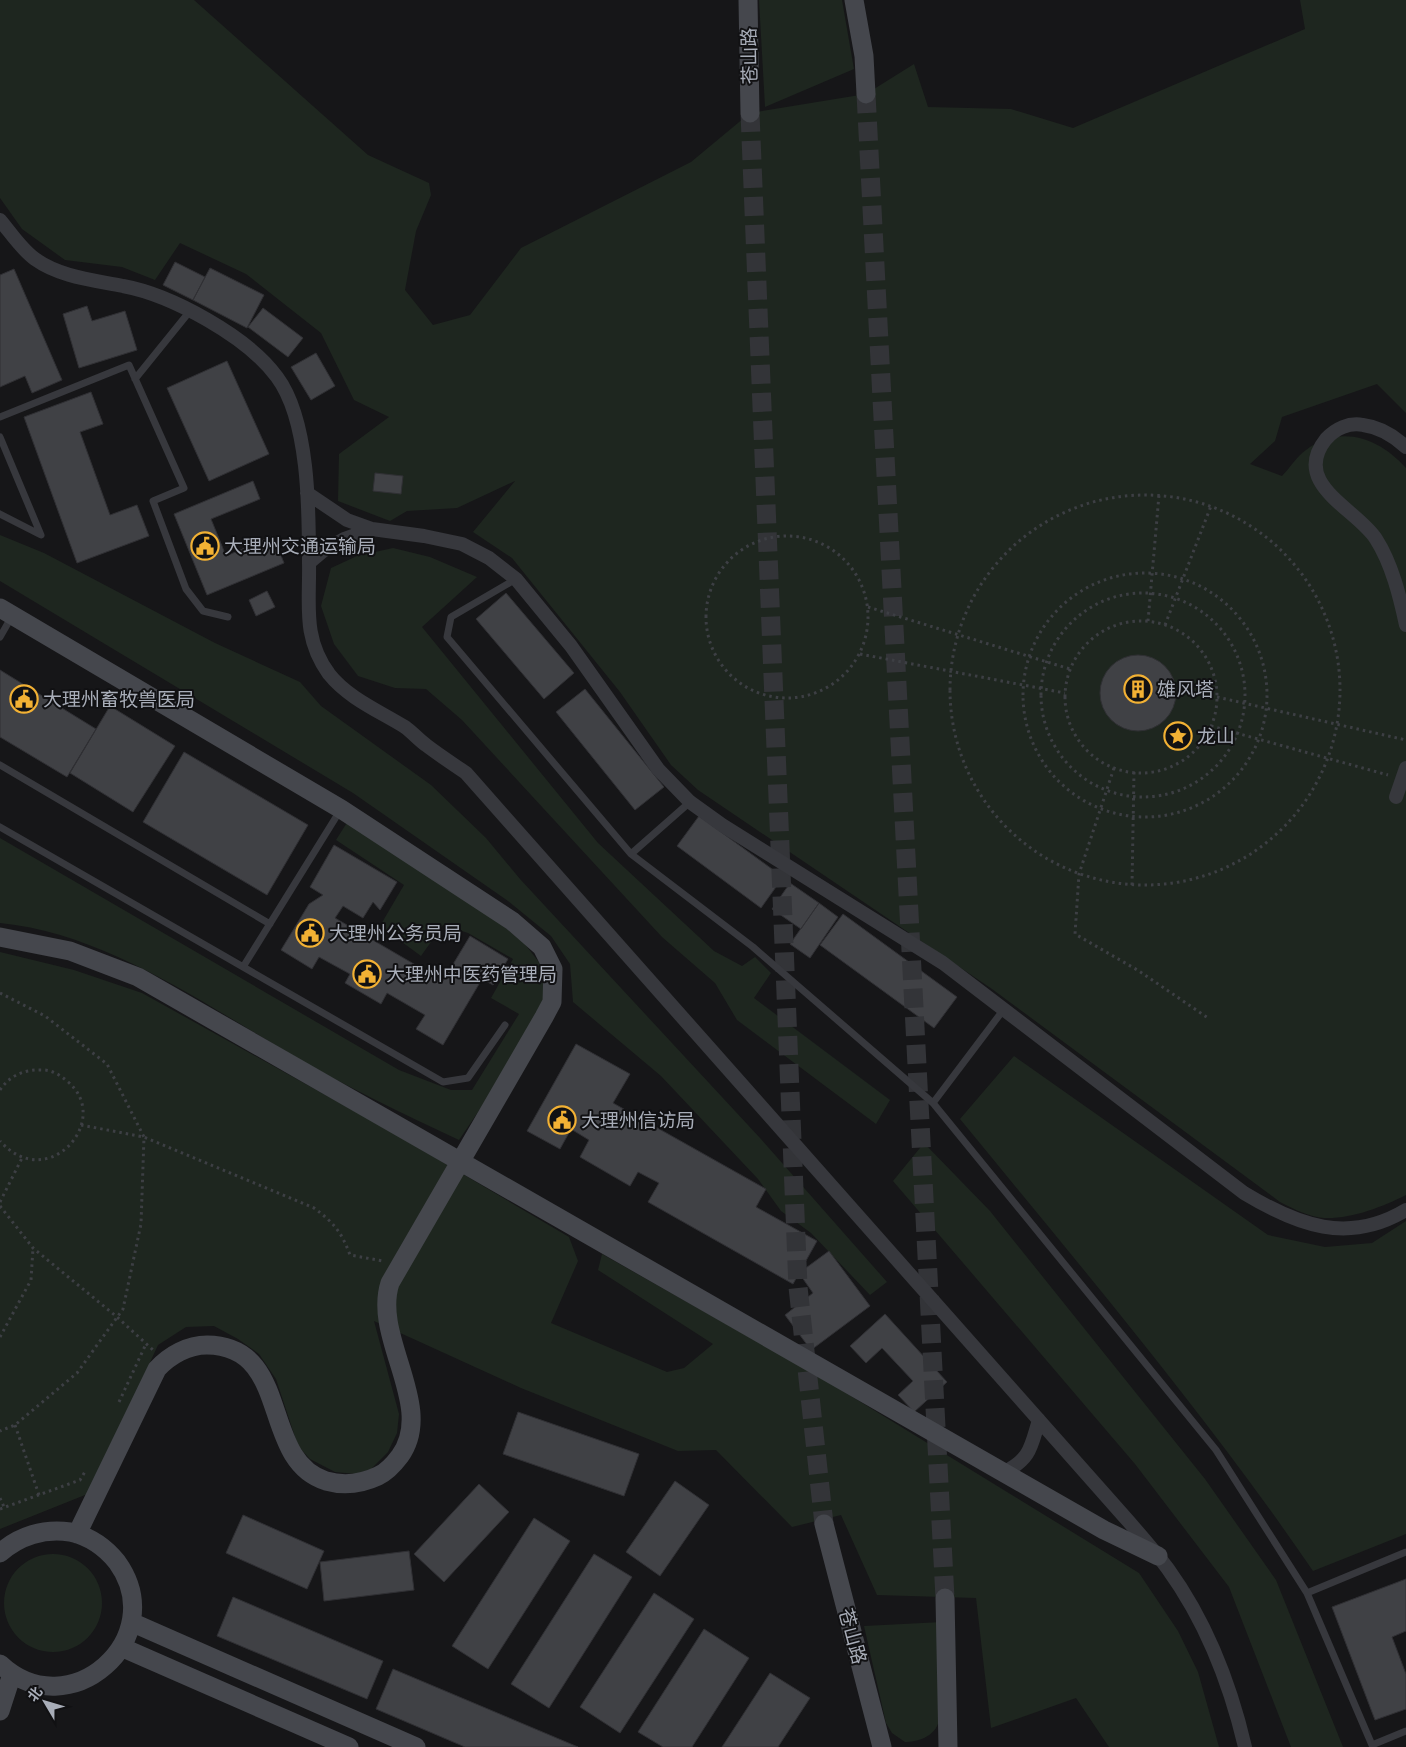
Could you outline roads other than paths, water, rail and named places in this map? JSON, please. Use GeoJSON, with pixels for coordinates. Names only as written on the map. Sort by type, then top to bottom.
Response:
{"type":"FeatureCollection","features":[{"type":"Feature","properties":{"kind":"street","name":"苍山路"},"geometry":{"type":"LineString","coordinates":[[748,0],[750,112]]}},
{"type":"Feature","properties":{"kind":"street"},"geometry":{"type":"LineString","coordinates":[[854,0],[864,56],[866,94]]}},
{"type":"Feature","properties":{"kind":"street"},"geometry":{"type":"LineString","coordinates":[[0,220],[25,251],[46,266],[69,274],[146,292],[190,311],[260,356],[283,385],[294,410],[307,493],[310,562],[309,628],[314,647],[331,676],[362,702],[407,729],[466,773],[1158,1556],[1191,1604],[1213,1646],[1232,1697],[1245,1747]]}},
{"type":"Feature","properties":{"kind":"street"},"geometry":{"type":"LineString","coordinates":[[1406,448],[1389,434],[1372,426],[1358,424],[1342,427],[1332,433],[1323,444],[1318,455],[1317,465],[1318,478],[1326,490],[1376,538],[1384,555],[1406,626]]}},
{"type":"Feature","properties":{"kind":"street"},"geometry":{"type":"LineString","coordinates":[[307,493],[341,516],[372,529],[462,544],[489,558],[516,579],[571,646],[658,768],[690,802],[722,826],[943,964],[1244,1193],[1271,1209],[1297,1221],[1334,1228],[1380,1223],[1406,1210]]}},
{"type":"Feature","properties":{"kind":"street"},"geometry":{"type":"LineString","coordinates":[[310,562],[323,551],[344,539],[372,529]]}},
{"type":"Feature","properties":{"kind":"street"},"geometry":{"type":"LineString","coordinates":[[6,612],[341,809],[512,921],[542,948],[551,964],[554,979],[552,1002],[461,1162],[400,1264],[386,1295],[385,1312],[410,1404],[412,1420],[404,1451],[394,1464],[382,1474],[367,1481],[352,1484],[320,1479],[296,1459],[288,1445],[262,1376],[242,1356],[225,1348],[198,1345],[164,1361],[147,1385],[77,1534]]}},
{"type":"Feature","properties":{"kind":"street"},"geometry":{"type":"LineString","coordinates":[[1396,797],[1404,774]]}},
{"type":"Feature","properties":{"kind":"street"},"geometry":{"type":"LineString","coordinates":[[0,937],[70,951],[138,977],[1104,1530],[1158,1556]]}},
{"type":"Feature","properties":{"kind":"street"},"geometry":{"type":"LineString","coordinates":[[1004,1472],[1027,1456],[1039,1420]]}},
{"type":"Feature","properties":{"kind":"street","name":"苍山路"},"geometry":{"type":"LineString","coordinates":[[824,1524],[882,1747]]}},
{"type":"Feature","properties":{"kind":"street"},"geometry":{"type":"LineString","coordinates":[[0,1553],[14,1542],[29,1535],[61,1531],[77,1534],[102,1547],[121,1568],[131,1594],[131,1622],[121,1647],[110,1662],[98,1672],[70,1685],[40,1685],[6,1669],[0,1711]]}},
{"type":"Feature","properties":{"kind":"street"},"geometry":{"type":"LineString","coordinates":[[945,1598],[948,1747]]}},
{"type":"Feature","properties":{"kind":"street"},"geometry":{"type":"LineString","coordinates":[[131,1622],[416,1747]]}},
{"type":"Feature","properties":{"kind":"street"},"geometry":{"type":"LineString","coordinates":[[121,1647],[349,1747]]}},
{"type":"Feature","properties":{"kind":"lane"},"geometry":{"type":"LineString","coordinates":[[135,379],[190,311]]}},
{"type":"Feature","properties":{"kind":"lane"},"geometry":{"type":"LineString","coordinates":[[0,417],[129,365],[184,488],[153,501],[186,589],[203,611],[228,617]]}},
{"type":"Feature","properties":{"kind":"lane"},"geometry":{"type":"LineString","coordinates":[[0,437],[41,536],[0,514]]}},
{"type":"Feature","properties":{"kind":"lane"},"geometry":{"type":"LineString","coordinates":[[516,579],[450,616],[447,637],[631,854],[753,947],[933,1103],[1216,1450],[1307,1593],[1372,1745],[1406,1731]]}},
{"type":"Feature","properties":{"kind":"lane"},"geometry":{"type":"LineString","coordinates":[[0,637],[6,612]]}},
{"type":"Feature","properties":{"kind":"lane"},"geometry":{"type":"LineString","coordinates":[[0,766],[270,924]]}},
{"type":"Feature","properties":{"kind":"lane"},"geometry":{"type":"LineString","coordinates":[[631,854],[690,802]]}},
{"type":"Feature","properties":{"kind":"lane"},"geometry":{"type":"LineString","coordinates":[[243,967],[341,809]]}},
{"type":"Feature","properties":{"kind":"lane"},"geometry":{"type":"LineString","coordinates":[[0,827],[443,1082],[468,1078],[505,1025]]}},
{"type":"Feature","properties":{"kind":"lane"},"geometry":{"type":"LineString","coordinates":[[933,1103],[1004,1009]]}},
{"type":"Feature","properties":{"kind":"lane"},"geometry":{"type":"LineString","coordinates":[[1307,1593],[1406,1552]]}},
{"type":"Feature","properties":{"kind":"tunnel"},"geometry":{"type":"LineString","coordinates":[[866,94],[945,1598]]}},
{"type":"Feature","properties":{"kind":"tunnel"},"geometry":{"type":"LineString","coordinates":[[750,113],[798,1287],[824,1524]]}},
{"type":"Feature","properties":{"kind":"place","name":"大理州交通运输局"},"geometry":{"type":"Point","coordinates":[205,546]}},
{"type":"Feature","properties":{"kind":"place","name":"雄风塔"},"geometry":{"type":"Point","coordinates":[1138,689]}},
{"type":"Feature","properties":{"kind":"place","name":"大理州畜牧兽医局"},"geometry":{"type":"Point","coordinates":[24,699]}},
{"type":"Feature","properties":{"kind":"place","name":"龙山"},"geometry":{"type":"Point","coordinates":[1178,736]}},
{"type":"Feature","properties":{"kind":"place","name":"大理州公务员局"},"geometry":{"type":"Point","coordinates":[310,933]}},
{"type":"Feature","properties":{"kind":"place","name":"大理州中医药管理局"},"geometry":{"type":"Point","coordinates":[367,974]}},
{"type":"Feature","properties":{"kind":"place","name":"大理州信访局"},"geometry":{"type":"Point","coordinates":[562,1120]}}]}
